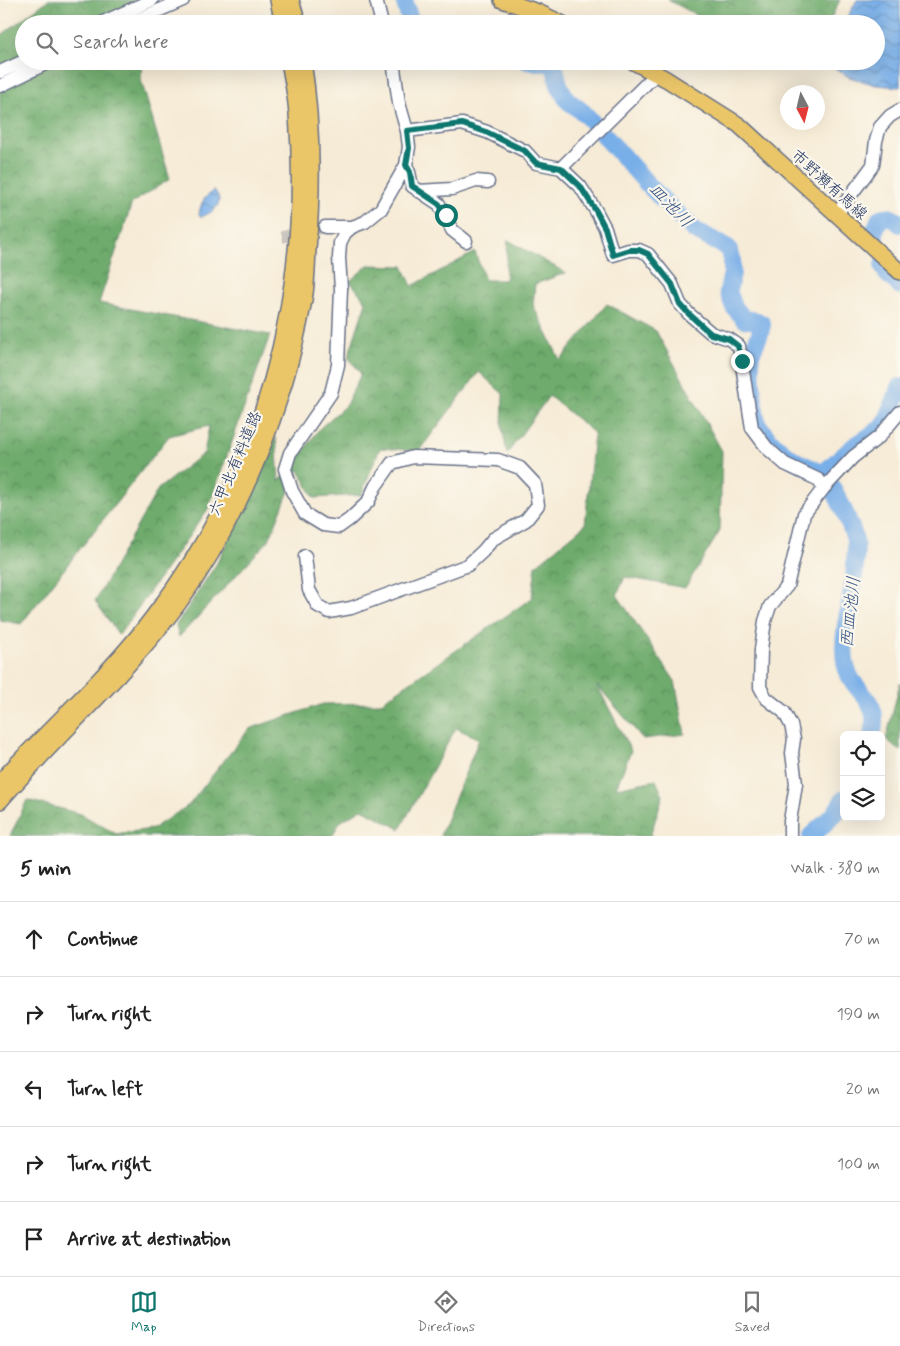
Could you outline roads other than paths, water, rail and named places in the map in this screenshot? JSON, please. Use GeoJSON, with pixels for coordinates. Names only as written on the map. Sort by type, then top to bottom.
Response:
{"type":"FeatureCollection","features":[{"type":"Feature","properties":{"kind":"main road"},"geometry":{"type":"LineString","coordinates":[[278,0],[281,15]]}},
{"type":"Feature","properties":{"kind":"main road"},"geometry":{"type":"LineString","coordinates":[[291,0],[295,15]]}},
{"type":"Feature","properties":{"kind":"main road"},"geometry":{"type":"LineString","coordinates":[[502,0],[544,15]]}},
{"type":"Feature","properties":{"kind":"main road","name":"六甲北有料道路"},"geometry":{"type":"LineString","coordinates":[[0,782],[117,661],[152,618],[176,585],[207,535],[251,443],[265,405],[284,338],[295,268],[299,156],[297,112],[290,70]]}},
{"type":"Feature","properties":{"kind":"main road","name":"六甲北有料道路"},"geometry":{"type":"LineString","coordinates":[[0,801],[132,661],[178,604],[228,524],[260,452],[278,404],[291,358],[304,298],[312,166],[310,121],[304,70]]}},
{"type":"Feature","properties":{"kind":"main road","name":"市野瀬有馬線"},"geometry":{"type":"LineString","coordinates":[[649,70],[739,125],[900,272]]}},
{"type":"Feature","properties":{"kind":"street"},"geometry":{"type":"LineString","coordinates":[[120,15],[152,0]]}},
{"type":"Feature","properties":{"kind":"street"},"geometry":{"type":"LineString","coordinates":[[149,15],[183,0]]}},
{"type":"Feature","properties":{"kind":"street"},"geometry":{"type":"LineString","coordinates":[[376,0],[380,15]]}},
{"type":"Feature","properties":{"kind":"street"},"geometry":{"type":"LineString","coordinates":[[0,72],[15,65]]}},
{"type":"Feature","properties":{"kind":"street"},"geometry":{"type":"LineString","coordinates":[[0,86],[33,70]]}},
{"type":"Feature","properties":{"kind":"street"},"geometry":{"type":"LineString","coordinates":[[305,556],[309,590],[318,606],[329,612],[351,608],[468,565],[493,539],[526,520],[538,505],[535,484],[520,468],[498,460],[413,457],[392,463],[375,487],[368,502],[350,519],[338,527],[323,525],[305,514],[292,491],[285,469],[290,453],[331,393],[338,365],[341,289],[340,243],[345,233],[352,227],[365,222],[381,209],[406,165],[409,148],[407,131],[399,103],[394,70]]}},
{"type":"Feature","properties":{"kind":"street"},"geometry":{"type":"LineString","coordinates":[[561,168],[656,74]]}},
{"type":"Feature","properties":{"kind":"street"},"geometry":{"type":"LineString","coordinates":[[836,215],[873,165],[880,127],[890,116],[900,110]]}},
{"type":"Feature","properties":{"kind":"street"},"geometry":{"type":"LineString","coordinates":[[407,131],[462,124],[486,132],[525,151],[536,163],[561,168],[580,186],[596,211],[605,228],[613,255],[629,250],[639,250],[648,254],[672,284],[680,304],[689,314],[711,334],[729,339],[738,346],[752,428],[767,448],[785,464],[828,485]]}},
{"type":"Feature","properties":{"kind":"street"},"geometry":{"type":"LineString","coordinates":[[406,165],[410,172],[412,186],[439,204],[452,230],[466,241]]}},
{"type":"Feature","properties":{"kind":"street"},"geometry":{"type":"LineString","coordinates":[[418,191],[452,189],[476,181],[488,182]]}},
{"type":"Feature","properties":{"kind":"street"},"geometry":{"type":"LineString","coordinates":[[326,227],[352,227]]}},
{"type":"Feature","properties":{"kind":"street"},"geometry":{"type":"LineString","coordinates":[[790,836],[790,821],[796,784],[792,753],[794,739],[791,725],[784,712],[766,698],[760,687],[760,649],[765,621],[770,606],[787,586],[804,514],[853,457],[879,437],[900,412]]}},
{"type":"Feature","properties":{"kind":"water"},"geometry":{"type":"Polygon","coordinates":[[[857,0],[900,0],[900,87],[876,85],[849,77],[838,70],[885,70],[885,15],[848,15],[857,0]]]}},
{"type":"Feature","properties":{"kind":"water"},"geometry":{"type":"Polygon","coordinates":[[[214,190],[219,203],[214,210],[201,217],[199,215],[202,204],[214,190]]]}},
{"type":"Feature","properties":{"kind":"waterway","name":"皿池川"},"geometry":{"type":"LineString","coordinates":[[404,0],[408,15]]}},
{"type":"Feature","properties":{"kind":"waterway","name":"皿池川"},"geometry":{"type":"LineString","coordinates":[[555,70],[559,85],[567,100],[584,113],[652,189],[694,230],[728,248],[732,258],[732,273],[728,291],[734,307],[744,319],[757,321],[762,324],[761,332],[751,356],[757,421],[764,433],[779,449],[796,461],[823,475],[842,506],[855,540],[854,578],[846,625],[845,661],[852,681],[873,711],[873,731]]}},
{"type":"Feature","properties":{"kind":"waterway","name":"西皿池川"},"geometry":{"type":"LineString","coordinates":[[875,237],[875,230],[880,218],[891,218],[900,224]]}},
{"type":"Feature","properties":{"kind":"waterway","name":"西皿池川"},"geometry":{"type":"LineString","coordinates":[[883,265],[887,274],[900,286]]}},
{"type":"Feature","properties":{"kind":"waterway","name":"西皿池川"},"geometry":{"type":"LineString","coordinates":[[822,474],[852,448],[883,427],[900,387]]}},
{"type":"Feature","properties":{"kind":"waterway","name":"西皿池川"},"geometry":{"type":"LineString","coordinates":[[811,836],[834,815],[840,805]]}},
{"type":"Feature","properties":{"kind":"tunnel"},"geometry":{"type":"LineString","coordinates":[[282,237],[325,227]]}}]}
